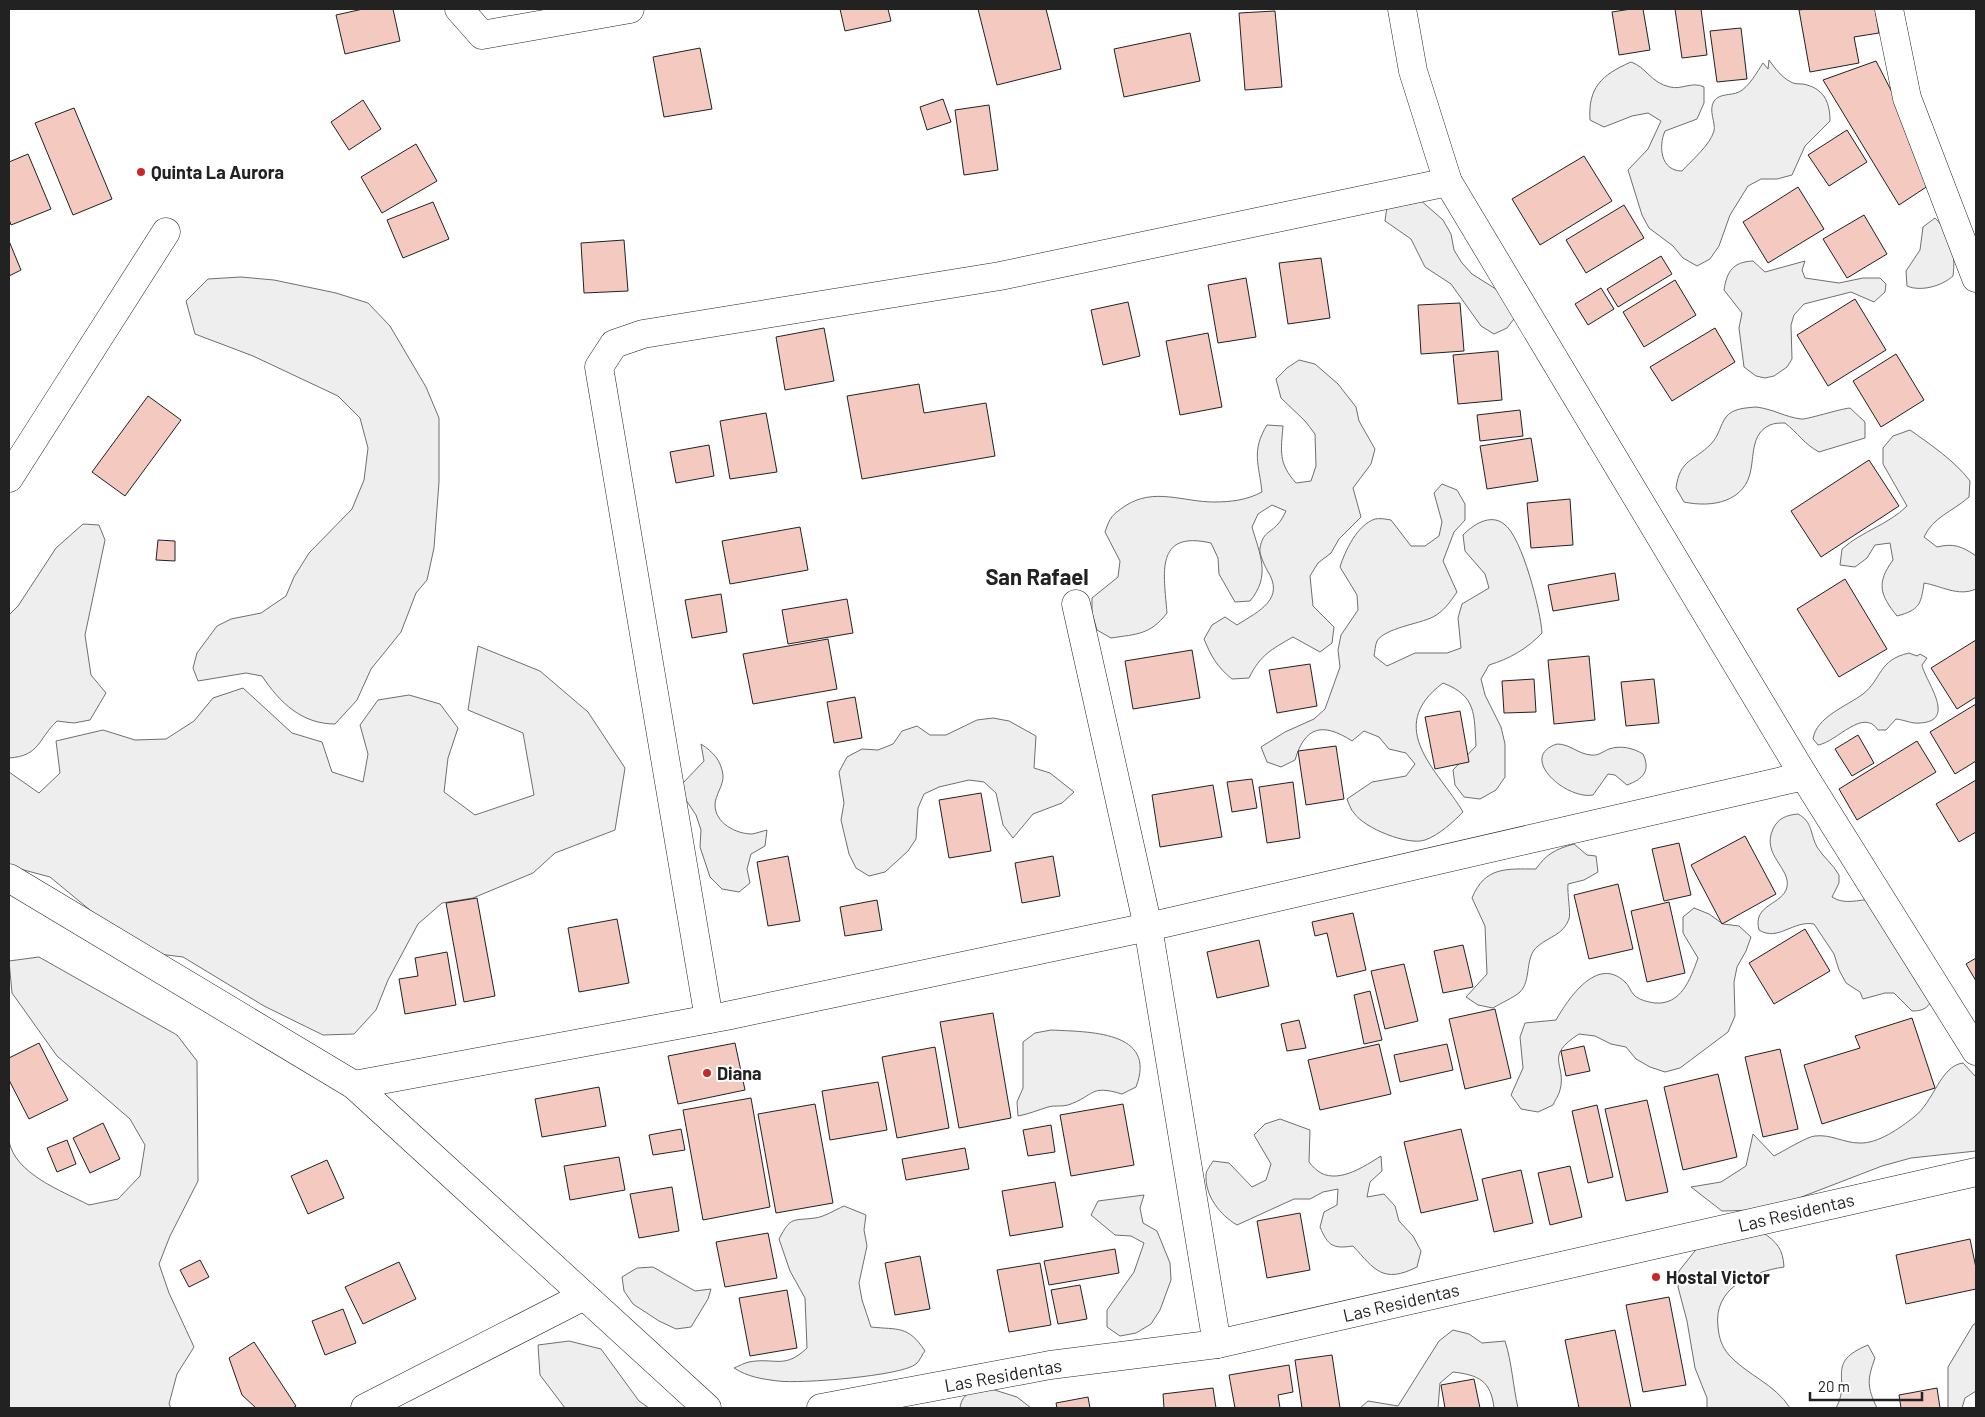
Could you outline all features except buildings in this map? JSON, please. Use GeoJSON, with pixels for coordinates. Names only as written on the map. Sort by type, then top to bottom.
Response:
{"type":"FeatureCollection","features":[{"type":"Feature","properties":{"kind":"street"},"geometry":{"type":"LineString","coordinates":[[459,9],[482,35],[630,9]]}},
{"type":"Feature","properties":{"kind":"street"},"geometry":{"type":"LineString","coordinates":[[1402,9],[1414,71],[1448,182],[1804,776],[1976,1051]]}},
{"type":"Feature","properties":{"kind":"street"},"geometry":{"type":"LineString","coordinates":[[1888,9],[1907,98],[1976,278]]}},
{"type":"Feature","properties":{"kind":"street"},"geometry":{"type":"LineString","coordinates":[[709,1019],[599,367],[614,344],[643,334],[1000,276],[1448,182]]}},
{"type":"Feature","properties":{"kind":"street"},"geometry":{"type":"LineString","coordinates":[[9,478],[166,232]]}},
{"type":"Feature","properties":{"kind":"street"},"geometry":{"type":"LineString","coordinates":[[1076,604],[1148,927],[1217,1344]]}},
{"type":"Feature","properties":{"kind":"street"},"geometry":{"type":"LineString","coordinates":[[354,1085],[709,1019],[1148,927],[1804,776]]}},
{"type":"Feature","properties":{"kind":"street"},"geometry":{"type":"LineString","coordinates":[[9,878],[354,1085],[707,1408]]}},
{"type":"Feature","properties":{"kind":"street","name":"Las Residentas"},"geometry":{"type":"LineString","coordinates":[[822,1408],[1050,1365],[1217,1344],[1976,1172]]}},
{"type":"Feature","properties":{"kind":"street"},"geometry":{"type":"LineString","coordinates":[[365,1408],[584,1296]]}},
{"type":"Feature","properties":{"kind":"shaded area"},"geometry":{"type":"Polygon","coordinates":[[[1769,60],[1787,80],[1813,87],[1822,94],[1829,109],[1830,121],[1805,146],[1792,175],[1777,179],[1761,179],[1748,186],[1730,215],[1719,246],[1710,259],[1697,266],[1683,258],[1673,246],[1649,228],[1642,215],[1628,170],[1648,149],[1661,121],[1648,113],[1632,116],[1604,127],[1590,120],[1591,99],[1598,84],[1604,78],[1631,62],[1641,67],[1653,79],[1663,85],[1674,88],[1695,85],[1704,87],[1704,103],[1697,119],[1665,131],[1663,137],[1662,151],[1666,163],[1675,170],[1682,171],[1705,147],[1712,136],[1714,128],[1712,105],[1716,98],[1743,90],[1763,63],[1768,69],[1769,60]]]}},
{"type":"Feature","properties":{"kind":"shaded area"},"geometry":{"type":"Polygon","coordinates":[[[1418,198],[1443,220],[1451,234],[1454,250],[1462,263],[1472,274],[1499,291],[1517,315],[1507,328],[1494,334],[1481,326],[1451,284],[1425,267],[1411,239],[1385,221],[1387,206],[1418,198]]]}},
{"type":"Feature","properties":{"kind":"shaded area"},"geometry":{"type":"Polygon","coordinates":[[[1935,218],[1949,238],[1954,260],[1953,276],[1943,283],[1931,287],[1913,288],[1907,286],[1906,271],[1920,250],[1923,227],[1935,218]]]}},
{"type":"Feature","properties":{"kind":"shaded area"},"geometry":{"type":"Polygon","coordinates":[[[1753,261],[1765,272],[1805,261],[1802,270],[1805,278],[1839,283],[1863,278],[1880,278],[1886,284],[1885,292],[1874,302],[1851,292],[1804,304],[1794,315],[1791,325],[1792,359],[1787,367],[1774,376],[1765,378],[1756,376],[1744,367],[1739,328],[1742,313],[1724,290],[1732,269],[1740,263],[1753,261]]]}},
{"type":"Feature","properties":{"kind":"shaded area"},"geometry":{"type":"Polygon","coordinates":[[[241,277],[274,280],[336,293],[368,303],[390,326],[426,387],[439,418],[439,482],[434,548],[427,580],[416,593],[401,632],[371,669],[357,700],[335,724],[323,723],[302,716],[276,695],[262,676],[246,673],[198,681],[193,668],[197,653],[217,626],[231,619],[261,613],[286,596],[294,577],[309,553],[352,509],[364,480],[368,448],[360,418],[338,396],[253,356],[195,334],[186,301],[208,279],[241,277]]]}},
{"type":"Feature","properties":{"kind":"shaded area"},"geometry":{"type":"Polygon","coordinates":[[[1299,360],[1315,364],[1338,384],[1356,407],[1359,421],[1375,449],[1371,464],[1353,488],[1361,517],[1339,539],[1331,553],[1318,563],[1310,576],[1313,606],[1334,627],[1332,643],[1320,652],[1293,637],[1267,653],[1249,678],[1232,679],[1218,666],[1204,639],[1212,625],[1225,617],[1237,625],[1254,615],[1272,596],[1272,580],[1262,559],[1260,548],[1265,536],[1279,523],[1286,511],[1272,505],[1258,514],[1252,527],[1262,565],[1262,574],[1256,592],[1250,601],[1235,602],[1219,574],[1218,558],[1211,543],[1193,541],[1180,543],[1171,549],[1167,558],[1165,584],[1167,613],[1161,620],[1149,630],[1128,636],[1111,638],[1097,630],[1092,613],[1092,598],[1118,577],[1120,561],[1105,532],[1112,517],[1125,506],[1147,497],[1158,496],[1220,502],[1245,499],[1262,492],[1257,458],[1259,442],[1267,425],[1283,426],[1282,456],[1283,463],[1290,476],[1296,483],[1311,481],[1316,466],[1315,434],[1305,421],[1281,398],[1276,379],[1299,360]]]}},
{"type":"Feature","properties":{"kind":"shaded area"},"geometry":{"type":"Polygon","coordinates":[[[1756,407],[1801,419],[1850,408],[1865,422],[1865,438],[1819,452],[1809,446],[1785,423],[1772,424],[1764,429],[1757,438],[1748,480],[1735,496],[1716,503],[1695,504],[1684,502],[1676,488],[1684,466],[1714,441],[1729,414],[1740,409],[1756,407]]]}},
{"type":"Feature","properties":{"kind":"shaded area"},"geometry":{"type":"Polygon","coordinates":[[[1910,430],[1950,460],[1970,481],[1969,497],[1932,524],[1924,537],[1937,547],[1957,546],[1976,556],[1976,589],[1963,592],[1924,583],[1922,597],[1918,606],[1897,616],[1887,602],[1882,589],[1884,576],[1893,560],[1890,543],[1875,545],[1867,558],[1855,567],[1840,565],[1842,549],[1858,537],[1900,513],[1907,506],[1883,464],[1883,448],[1893,436],[1910,430]]]}},
{"type":"Feature","properties":{"kind":"shaded area"},"geometry":{"type":"Polygon","coordinates":[[[1442,484],[1457,490],[1465,504],[1465,520],[1454,532],[1443,561],[1457,592],[1437,615],[1387,633],[1381,637],[1376,643],[1374,656],[1387,666],[1415,653],[1447,653],[1461,648],[1458,618],[1462,604],[1489,588],[1485,574],[1465,551],[1463,535],[1477,524],[1488,520],[1499,521],[1504,524],[1511,531],[1517,543],[1524,558],[1534,592],[1542,633],[1517,653],[1489,665],[1481,679],[1485,695],[1501,727],[1505,744],[1505,777],[1496,790],[1480,799],[1464,797],[1455,785],[1453,770],[1476,746],[1474,716],[1468,700],[1454,688],[1443,683],[1426,700],[1417,716],[1417,733],[1422,749],[1430,765],[1463,812],[1435,835],[1425,840],[1417,841],[1398,838],[1376,830],[1359,819],[1350,807],[1347,799],[1372,782],[1406,776],[1415,764],[1406,753],[1389,749],[1379,737],[1364,731],[1352,741],[1332,731],[1316,731],[1304,740],[1295,760],[1281,767],[1267,762],[1261,747],[1285,732],[1314,719],[1325,709],[1340,667],[1338,650],[1341,635],[1358,610],[1357,595],[1340,567],[1357,533],[1375,519],[1391,520],[1411,546],[1425,546],[1439,536],[1442,522],[1434,493],[1442,484]]]}},
{"type":"Feature","properties":{"kind":"shaded area"},"geometry":{"type":"Polygon","coordinates":[[[83,524],[99,525],[105,540],[85,635],[91,675],[106,693],[90,720],[74,723],[57,721],[33,750],[19,757],[9,758],[9,615],[18,606],[56,548],[83,524]]]}},
{"type":"Feature","properties":{"kind":"shaded area"},"geometry":{"type":"Polygon","coordinates":[[[478,646],[540,671],[588,712],[625,768],[615,830],[555,853],[533,873],[473,898],[442,903],[418,924],[388,980],[376,1010],[354,1034],[323,1035],[264,1006],[183,957],[151,953],[125,939],[50,877],[9,866],[9,772],[39,793],[60,773],[56,741],[103,730],[135,740],[166,739],[194,721],[213,698],[243,688],[292,733],[322,742],[332,772],[363,782],[368,754],[360,725],[378,700],[409,695],[440,704],[458,728],[448,758],[444,792],[475,815],[534,795],[523,733],[468,710],[478,646]]]}},
{"type":"Feature","properties":{"kind":"shaded area"},"geometry":{"type":"Polygon","coordinates":[[[1909,653],[1917,656],[1920,654],[1927,658],[1922,665],[1936,699],[1937,715],[1931,721],[1920,723],[1896,719],[1886,730],[1878,730],[1872,724],[1865,722],[1857,724],[1825,743],[1818,745],[1813,739],[1815,731],[1820,724],[1833,713],[1863,694],[1891,660],[1909,653]]]}},
{"type":"Feature","properties":{"kind":"shaded area"},"geometry":{"type":"Polygon","coordinates":[[[993,718],[1009,721],[1036,736],[1034,768],[1050,773],[1074,792],[1062,803],[1033,814],[1013,838],[1003,825],[996,793],[984,782],[969,780],[939,787],[924,794],[918,808],[916,839],[908,851],[885,872],[869,876],[856,868],[849,854],[841,820],[844,803],[839,772],[847,757],[862,749],[878,750],[893,744],[902,731],[917,726],[930,735],[946,735],[977,720],[993,718]]]}},
{"type":"Feature","properties":{"kind":"shaded area"},"geometry":{"type":"Polygon","coordinates":[[[701,744],[716,757],[722,770],[723,779],[715,805],[722,822],[739,832],[752,834],[767,830],[765,846],[751,854],[747,869],[750,883],[739,892],[722,889],[710,877],[700,847],[701,830],[696,815],[686,800],[682,784],[704,761],[701,744]]]}},
{"type":"Feature","properties":{"kind":"shaded area"},"geometry":{"type":"Polygon","coordinates":[[[1557,744],[1562,744],[1591,755],[1613,748],[1622,747],[1635,750],[1643,754],[1646,770],[1641,777],[1627,785],[1615,775],[1608,774],[1593,795],[1582,795],[1570,791],[1559,784],[1544,767],[1542,758],[1546,750],[1557,744]]]}},
{"type":"Feature","properties":{"kind":"shaded area"},"geometry":{"type":"Polygon","coordinates":[[[1798,814],[1806,821],[1817,847],[1839,875],[1839,883],[1832,897],[1841,901],[1872,899],[1932,1000],[1928,1006],[1921,1010],[1912,1011],[1894,993],[1885,993],[1863,999],[1860,992],[1846,983],[1834,954],[1814,924],[1799,925],[1773,934],[1759,930],[1758,921],[1760,915],[1780,898],[1787,887],[1785,874],[1773,854],[1771,846],[1770,838],[1773,829],[1777,822],[1783,818],[1798,814]]]}},
{"type":"Feature","properties":{"kind":"shaded area"},"geometry":{"type":"Polygon","coordinates":[[[1574,844],[1587,855],[1596,856],[1598,872],[1584,880],[1568,884],[1569,919],[1560,932],[1538,946],[1534,951],[1529,962],[1524,987],[1520,992],[1493,1008],[1478,1005],[1466,997],[1487,974],[1485,926],[1472,898],[1477,888],[1483,880],[1498,871],[1536,869],[1552,853],[1574,844]]]}},
{"type":"Feature","properties":{"kind":"shaded area"},"geometry":{"type":"Polygon","coordinates":[[[1694,908],[1709,914],[1723,924],[1739,926],[1751,937],[1737,967],[1734,982],[1735,1016],[1728,1032],[1680,1068],[1665,1072],[1650,1067],[1636,1059],[1626,1047],[1611,1044],[1595,1036],[1579,1034],[1568,1042],[1559,1055],[1561,1081],[1559,1092],[1553,1105],[1538,1112],[1521,1109],[1511,1095],[1523,1068],[1520,1037],[1525,1023],[1556,1020],[1568,1001],[1584,983],[1604,974],[1614,975],[1625,982],[1631,992],[1641,999],[1655,1003],[1664,1003],[1672,1000],[1688,982],[1698,958],[1683,933],[1683,917],[1694,908]]]}},
{"type":"Feature","properties":{"kind":"shaded area"},"geometry":{"type":"Polygon","coordinates":[[[39,957],[177,1035],[197,1061],[198,1181],[170,1236],[159,1264],[169,1293],[194,1347],[177,1374],[169,1404],[171,1408],[9,1408],[9,1141],[13,1153],[30,1172],[53,1187],[89,1205],[118,1199],[140,1176],[145,1145],[130,1119],[57,1056],[12,993],[9,961],[39,957]]]}},
{"type":"Feature","properties":{"kind":"shaded area"},"geometry":{"type":"Polygon","coordinates":[[[1051,1030],[1100,1034],[1128,1044],[1137,1054],[1140,1068],[1136,1087],[1122,1094],[1103,1090],[1093,1092],[1068,1105],[1050,1106],[1018,1116],[1017,1102],[1023,1088],[1023,1042],[1035,1033],[1051,1030]]]}},
{"type":"Feature","properties":{"kind":"shaded area"},"geometry":{"type":"Polygon","coordinates":[[[1963,1063],[1976,1077],[1976,1151],[1911,1158],[1882,1166],[1791,1201],[1756,1210],[1722,1211],[1691,1187],[1721,1182],[1746,1166],[1753,1134],[1774,1156],[1801,1141],[1815,1136],[1827,1136],[1859,1143],[1866,1143],[1881,1138],[1914,1117],[1927,1103],[1948,1071],[1963,1063]]]}},
{"type":"Feature","properties":{"kind":"shaded area"},"geometry":{"type":"Polygon","coordinates":[[[1280,1119],[1310,1130],[1309,1162],[1321,1173],[1328,1176],[1344,1175],[1352,1172],[1381,1156],[1382,1171],[1370,1182],[1367,1197],[1384,1194],[1395,1206],[1399,1221],[1413,1236],[1421,1251],[1417,1267],[1396,1274],[1380,1272],[1353,1246],[1341,1247],[1332,1245],[1320,1227],[1324,1212],[1337,1205],[1338,1189],[1323,1192],[1310,1199],[1294,1199],[1237,1225],[1219,1210],[1211,1197],[1206,1183],[1206,1173],[1213,1161],[1229,1163],[1252,1187],[1266,1180],[1271,1164],[1254,1135],[1265,1124],[1280,1119]]]}},
{"type":"Feature","properties":{"kind":"shaded area"},"geometry":{"type":"Polygon","coordinates":[[[1144,1195],[1140,1208],[1143,1223],[1157,1231],[1170,1263],[1171,1280],[1160,1310],[1151,1324],[1136,1333],[1120,1336],[1107,1327],[1107,1310],[1134,1272],[1144,1243],[1131,1236],[1115,1235],[1091,1215],[1098,1201],[1144,1195]]]}},
{"type":"Feature","properties":{"kind":"shaded area"},"geometry":{"type":"Polygon","coordinates":[[[844,1206],[866,1215],[864,1230],[867,1246],[859,1283],[862,1300],[871,1327],[902,1330],[908,1333],[925,1351],[919,1361],[907,1368],[891,1372],[850,1378],[789,1382],[750,1376],[734,1368],[749,1362],[785,1361],[799,1355],[807,1348],[805,1298],[790,1271],[779,1239],[786,1226],[793,1221],[826,1215],[844,1206]]]}},
{"type":"Feature","properties":{"kind":"shaded area"},"geometry":{"type":"Polygon","coordinates":[[[1762,1232],[1778,1246],[1781,1251],[1784,1267],[1771,1269],[1747,1278],[1728,1292],[1718,1313],[1718,1331],[1723,1346],[1729,1355],[1777,1392],[1790,1408],[1707,1408],[1707,1398],[1695,1368],[1687,1321],[1678,1287],[1679,1271],[1698,1247],[1762,1232]]]}},
{"type":"Feature","properties":{"kind":"shaded area"},"geometry":{"type":"Polygon","coordinates":[[[653,1267],[695,1291],[711,1289],[708,1299],[691,1327],[676,1329],[659,1321],[633,1304],[624,1291],[622,1277],[637,1268],[653,1267]]]}},
{"type":"Feature","properties":{"kind":"shaded area"},"geometry":{"type":"Polygon","coordinates":[[[1976,1323],[1976,1391],[1965,1398],[1962,1408],[1948,1408],[1948,1367],[1976,1323]]]}},
{"type":"Feature","properties":{"kind":"shaded area"},"geometry":{"type":"Polygon","coordinates":[[[1453,1330],[1469,1334],[1482,1343],[1505,1341],[1518,1408],[1494,1408],[1490,1391],[1482,1381],[1470,1375],[1453,1372],[1440,1383],[1438,1408],[1360,1408],[1368,1401],[1398,1406],[1439,1341],[1453,1330]]]}},
{"type":"Feature","properties":{"kind":"shaded area"},"geometry":{"type":"Polygon","coordinates":[[[569,1341],[601,1349],[639,1401],[649,1408],[565,1408],[540,1375],[538,1345],[569,1341]]]}},
{"type":"Feature","properties":{"kind":"shaded area"},"geometry":{"type":"Polygon","coordinates":[[[1868,1345],[1875,1358],[1869,1383],[1877,1408],[1836,1408],[1842,1388],[1843,1365],[1847,1358],[1868,1345]]]}},
{"type":"Feature","properties":{"kind":"shaded area"},"geometry":{"type":"Polygon","coordinates":[[[985,1387],[1017,1397],[1031,1408],[960,1408],[965,1396],[972,1391],[985,1387]]]}},
{"type":"Feature","properties":{"kind":"place","name":"Quinta La Aurora"},"geometry":{"type":"Point","coordinates":[141,172]}},
{"type":"Feature","properties":{"kind":"place","name":"Diana"},"geometry":{"type":"Point","coordinates":[707,1073]}},
{"type":"Feature","properties":{"kind":"place","name":"Hostal Victor"},"geometry":{"type":"Point","coordinates":[1656,1277]}},
{"type":"Feature","properties":{"kind":"district","name":"San Rafael"},"geometry":{"type":"Point","coordinates":[1037,576]}}]}
